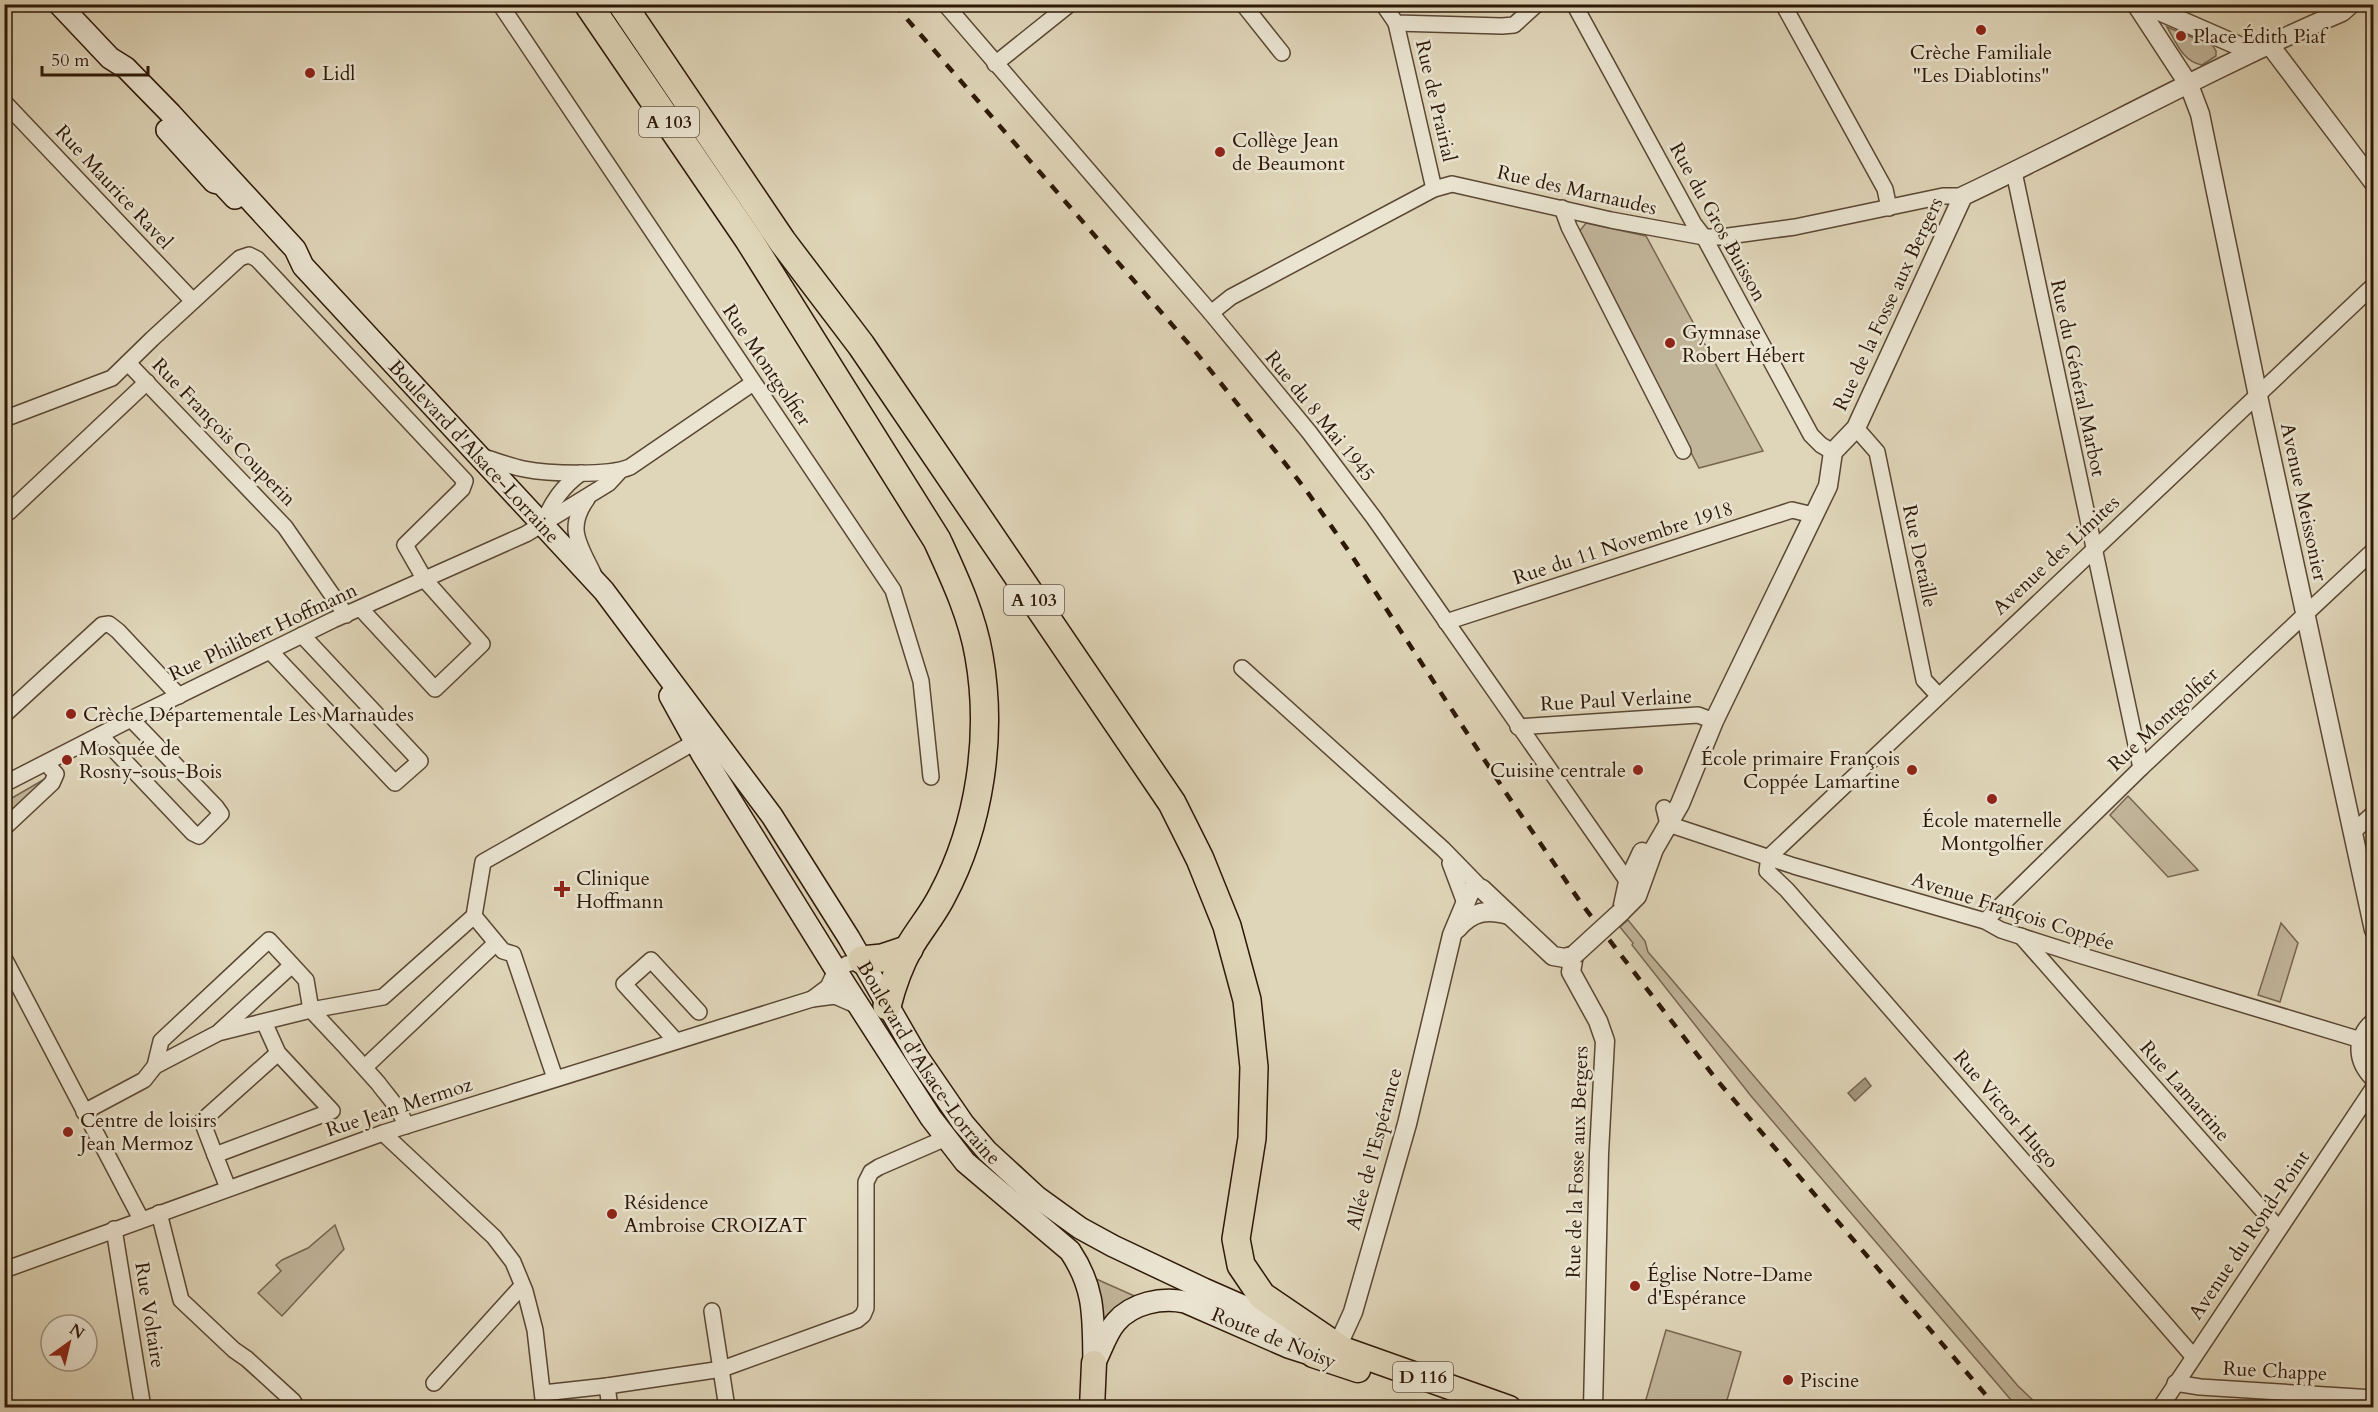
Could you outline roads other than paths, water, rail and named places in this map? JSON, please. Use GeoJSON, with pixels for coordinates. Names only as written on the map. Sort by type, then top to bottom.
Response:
{"type":"FeatureCollection","features":[{"type":"Feature","properties":{"kind":"highway","name":"A 103"},"geometry":{"type":"LineString","coordinates":[[588,4],[749,240],[937,540],[960,590],[979,655],[985,717],[980,776],[966,843],[942,896],[909,949],[892,988],[887,1006]]}},
{"type":"Feature","properties":{"kind":"highway","name":"A 103"},"geometry":{"type":"LineString","coordinates":[[622,4],[782,241],[867,355],[1172,803],[1200,859],[1227,926],[1247,1000],[1254,1067],[1252,1138],[1236,1239],[1241,1265],[1262,1296],[1325,1351]]}},
{"type":"Feature","properties":{"kind":"highway"},"geometry":{"type":"LineString","coordinates":[[862,960],[882,958],[909,949]]}},
{"type":"Feature","properties":{"kind":"main road","name":"Boulevard d'Alsace-Lorraine"},"geometry":{"type":"LineString","coordinates":[[59,4],[110,58],[126,68],[219,165],[295,249],[303,266]]}},
{"type":"Feature","properties":{"kind":"main road","name":"Boulevard d'Alsace-Lorraine"},"geometry":{"type":"LineString","coordinates":[[110,58],[116,75],[214,182],[222,184],[289,258],[303,266],[600,586],[712,733],[771,816],[862,960],[917,1056],[963,1123],[1008,1172],[1037,1197],[1080,1228],[1325,1351]]}},
{"type":"Feature","properties":{"kind":"main road"},"geometry":{"type":"LineString","coordinates":[[144,105],[154,108],[204,162],[219,165]]}},
{"type":"Feature","properties":{"kind":"main road","name":"Boulevard d'Alsace-Lorraine"},"geometry":{"type":"LineString","coordinates":[[641,642],[695,742],[858,1006],[946,1138],[965,1162],[1058,1240],[1075,1259],[1089,1287],[1094,1363]]}},
{"type":"Feature","properties":{"kind":"main road"},"geometry":{"type":"LineString","coordinates":[[887,1006],[884,1028],[895,1064]]}},
{"type":"Feature","properties":{"kind":"main road","name":"Route de Noisy"},"geometry":{"type":"LineString","coordinates":[[1094,1363],[1114,1323],[1125,1312],[1154,1302],[1173,1299],[1185,1302],[1288,1347],[1325,1351],[1509,1407]]}},
{"type":"Feature","properties":{"kind":"main road","name":"Route de Noisy"},"geometry":{"type":"LineString","coordinates":[[1325,1351],[1481,1407]]}},
{"type":"Feature","properties":{"kind":"main road"},"geometry":{"type":"LineString","coordinates":[[1092,1407],[1094,1363]]}},
{"type":"Feature","properties":{"kind":"street","name":"Rue Montgolfier"},"geometry":{"type":"LineString","coordinates":[[500,4],[893,590],[921,681],[932,777]]}},
{"type":"Feature","properties":{"kind":"street","name":"Rue du 8 Mai 1945"},"geometry":{"type":"LineString","coordinates":[[945,4],[994,64],[1210,313],[1322,449],[1374,518],[1628,882]]}},
{"type":"Feature","properties":{"kind":"street"},"geometry":{"type":"LineString","coordinates":[[994,64],[1070,4]]}},
{"type":"Feature","properties":{"kind":"street"},"geometry":{"type":"LineString","coordinates":[[1243,4],[1282,53]]}},
{"type":"Feature","properties":{"kind":"street"},"geometry":{"type":"LineString","coordinates":[[1383,4],[1396,23],[1514,25],[1537,4]]}},
{"type":"Feature","properties":{"kind":"street","name":"Rue du Gros Buisson"},"geometry":{"type":"LineString","coordinates":[[1574,4],[1811,435],[1833,452]]}},
{"type":"Feature","properties":{"kind":"street"},"geometry":{"type":"LineString","coordinates":[[1783,4],[1885,189],[1889,208]]}},
{"type":"Feature","properties":{"kind":"street","name":"Avenue Meissonier"},"geometry":{"type":"LineString","coordinates":[[2136,4],[2189,85],[2200,114],[2373,930]]}},
{"type":"Feature","properties":{"kind":"street"},"geometry":{"type":"LineString","coordinates":[[2144,4],[2261,48],[2373,183]]}},
{"type":"Feature","properties":{"kind":"street","name":"Rue de la Fosse aux Bergers"},"geometry":{"type":"LineString","coordinates":[[1833,452],[1856,428],[1963,196],[2261,48],[2350,7]]}},
{"type":"Feature","properties":{"kind":"street","name":"Rue de Prairial"},"geometry":{"type":"LineString","coordinates":[[1396,23],[1434,189]]}},
{"type":"Feature","properties":{"kind":"street","name":"Rue Maurice Ravel"},"geometry":{"type":"LineString","coordinates":[[4,102],[193,301]]}},
{"type":"Feature","properties":{"kind":"street","name":"Rue du Général Marbot"},"geometry":{"type":"LineString","coordinates":[[2014,172],[2141,768]]}},
{"type":"Feature","properties":{"kind":"street","name":"Rue des Marnaudes"},"geometry":{"type":"LineString","coordinates":[[1210,313],[1231,297],[1434,189],[1452,184],[1562,207],[1611,220],[1704,237],[1721,237],[1795,227],[1943,196],[1963,196]]}},
{"type":"Feature","properties":{"kind":"street"},"geometry":{"type":"LineString","coordinates":[[1562,207],[1569,227],[1683,451]]}},
{"type":"Feature","properties":{"kind":"street"},"geometry":{"type":"LineString","coordinates":[[128,363],[240,258],[249,255],[257,259],[465,481],[462,489],[405,545],[424,580],[482,644],[435,689],[361,609]]}},
{"type":"Feature","properties":{"kind":"street","name":"Avenue des Limites"},"geometry":{"type":"LineString","coordinates":[[1769,857],[2373,285]]}},
{"type":"Feature","properties":{"kind":"street","name":"Rue François Couperin"},"geometry":{"type":"LineString","coordinates":[[4,419],[112,378],[128,363],[285,527],[346,615]]}},
{"type":"Feature","properties":{"kind":"street"},"geometry":{"type":"LineString","coordinates":[[4,508],[9,512],[147,382]]}},
{"type":"Feature","properties":{"kind":"street","name":"Rue Philibert Hoffmann"},"geometry":{"type":"LineString","coordinates":[[480,456],[529,470],[581,473],[620,471],[630,467],[753,383]]}},
{"type":"Feature","properties":{"kind":"street","name":"Rue Detaille"},"geometry":{"type":"LineString","coordinates":[[1856,428],[1877,452],[1924,680],[1938,696]]}},
{"type":"Feature","properties":{"kind":"street"},"geometry":{"type":"LineString","coordinates":[[1625,909],[1628,882],[1666,816],[1714,721],[1828,486],[1833,452]]}},
{"type":"Feature","properties":{"kind":"street","name":"Rue Philibert Hoffmann"},"geometry":{"type":"LineString","coordinates":[[4,784],[302,635],[526,534],[609,483],[620,471]]}},
{"type":"Feature","properties":{"kind":"street"},"geometry":{"type":"LineString","coordinates":[[543,524],[557,496],[581,473]]}},
{"type":"Feature","properties":{"kind":"street"},"geometry":{"type":"LineString","coordinates":[[588,496],[579,510],[575,528],[579,545],[600,586]]}},
{"type":"Feature","properties":{"kind":"street","name":"Rue du 11 Novembre 1918"},"geometry":{"type":"LineString","coordinates":[[1446,622],[1792,510],[1813,515]]}},
{"type":"Feature","properties":{"kind":"street","name":"Rue Montgolfier"},"geometry":{"type":"LineString","coordinates":[[1985,921],[2141,768],[2373,550]]}},
{"type":"Feature","properties":{"kind":"street"},"geometry":{"type":"LineString","coordinates":[[4,715],[102,625],[109,624],[179,696]]}},
{"type":"Feature","properties":{"kind":"street"},"geometry":{"type":"LineString","coordinates":[[270,651],[394,783],[420,761],[302,635]]}},
{"type":"Feature","properties":{"kind":"street"},"geometry":{"type":"LineString","coordinates":[[1242,668],[1443,849],[1475,905]]}},
{"type":"Feature","properties":{"kind":"street","name":"Rue Paul Verlaine"},"geometry":{"type":"LineString","coordinates":[[1518,727],[1698,715],[1714,721]]}},
{"type":"Feature","properties":{"kind":"street"},"geometry":{"type":"LineString","coordinates":[[100,735],[193,833],[199,836],[221,814],[130,719]]}},
{"type":"Feature","properties":{"kind":"street"},"geometry":{"type":"LineString","coordinates":[[84,1112],[144,1080],[155,1066],[218,1033],[311,1010],[383,997],[474,916],[483,862],[695,742]]}},
{"type":"Feature","properties":{"kind":"street"},"geometry":{"type":"LineString","coordinates":[[4,828],[52,783],[56,774],[46,763]]}},
{"type":"Feature","properties":{"kind":"street"},"geometry":{"type":"LineString","coordinates":[[2353,832],[2373,813]]}},
{"type":"Feature","properties":{"kind":"street"},"geometry":{"type":"LineString","coordinates":[[1443,849],[1475,905],[1509,915],[1553,956],[1565,958],[1574,955],[1637,896],[1666,816]]}},
{"type":"Feature","properties":{"kind":"street","name":"Avenue François Coppée"},"geometry":{"type":"LineString","coordinates":[[1666,816],[1794,866],[1985,921],[2021,936],[2076,954],[2361,1041]]}},
{"type":"Feature","properties":{"kind":"street","name":"Rue Victor Hugo"},"geometry":{"type":"LineString","coordinates":[[1769,857],[1767,871],[1787,890],[2193,1356]]}},
{"type":"Feature","properties":{"kind":"street"},"geometry":{"type":"LineString","coordinates":[[1628,882],[1650,860]]}},
{"type":"Feature","properties":{"kind":"street"},"geometry":{"type":"LineString","coordinates":[[1787,890],[1787,880],[1794,866]]}},
{"type":"Feature","properties":{"kind":"street","name":"Allée de l'Espérance"},"geometry":{"type":"LineString","coordinates":[[1325,1351],[1353,1312],[1399,1153],[1452,935],[1475,905]]}},
{"type":"Feature","properties":{"kind":"street"},"geometry":{"type":"LineString","coordinates":[[474,916],[503,951],[513,954],[555,1078]]}},
{"type":"Feature","properties":{"kind":"street","name":"Rue Lamartine"},"geometry":{"type":"LineString","coordinates":[[2021,936],[2279,1229]]}},
{"type":"Feature","properties":{"kind":"street"},"geometry":{"type":"LineString","coordinates":[[155,1066],[161,1041],[269,940],[306,980],[311,1010],[393,1100],[406,1126]]}},
{"type":"Feature","properties":{"kind":"street"},"geometry":{"type":"LineString","coordinates":[[365,1067],[496,943]]}},
{"type":"Feature","properties":{"kind":"street"},"geometry":{"type":"LineString","coordinates":[[2061,981],[2057,969],[2060,962],[2076,954]]}},
{"type":"Feature","properties":{"kind":"street","name":"Rue de la Fosse aux Bergers"},"geometry":{"type":"LineString","coordinates":[[1574,955],[1571,972],[1598,1021],[1605,1041],[1599,1153],[1593,1407]]}},
{"type":"Feature","properties":{"kind":"street"},"geometry":{"type":"LineString","coordinates":[[4,958],[141,1220]]}},
{"type":"Feature","properties":{"kind":"street"},"geometry":{"type":"LineString","coordinates":[[676,1041],[624,984],[651,960],[699,1012]]}},
{"type":"Feature","properties":{"kind":"street"},"geometry":{"type":"LineString","coordinates":[[836,970],[862,960]]}},
{"type":"Feature","properties":{"kind":"street"},"geometry":{"type":"LineString","coordinates":[[218,1033],[292,965]]}},
{"type":"Feature","properties":{"kind":"street","name":"Rue Jean Mermoz"},"geometry":{"type":"LineString","coordinates":[[812,999],[828,987],[836,970]]}},
{"type":"Feature","properties":{"kind":"street","name":"Rue Jean Mermoz"},"geometry":{"type":"LineString","coordinates":[[4,1270],[383,1133],[555,1078],[812,999],[835,996],[858,1006]]}},
{"type":"Feature","properties":{"kind":"street"},"geometry":{"type":"LineString","coordinates":[[215,1155],[332,1111],[279,1053],[264,1022]]}},
{"type":"Feature","properties":{"kind":"street"},"geometry":{"type":"LineString","coordinates":[[2373,1022],[2361,1041],[2360,1057],[2364,1068],[2373,1078]]}},
{"type":"Feature","properties":{"kind":"street"},"geometry":{"type":"LineString","coordinates":[[228,1188],[202,1121],[279,1053]]}},
{"type":"Feature","properties":{"kind":"street","name":"Avenue du Rond-Point"},"geometry":{"type":"LineString","coordinates":[[2160,1407],[2373,1087]]}},
{"type":"Feature","properties":{"kind":"street"},"geometry":{"type":"LineString","coordinates":[[383,1133],[494,1237],[513,1263],[535,1330],[543,1400],[608,1386],[722,1369],[856,1320],[863,1315],[866,1301],[866,1182],[868,1177],[879,1167],[946,1138]]}},
{"type":"Feature","properties":{"kind":"street"},"geometry":{"type":"LineString","coordinates":[[159,1213],[181,1300],[297,1407]]}},
{"type":"Feature","properties":{"kind":"street","name":"Rue Voltaire"},"geometry":{"type":"LineString","coordinates":[[114,1229],[143,1407]]}},
{"type":"Feature","properties":{"kind":"street"},"geometry":{"type":"LineString","coordinates":[[434,1383],[522,1286]]}},
{"type":"Feature","properties":{"kind":"street"},"geometry":{"type":"LineString","coordinates":[[712,1311],[727,1407]]}},
{"type":"Feature","properties":{"kind":"street","name":"Rue Chappe"},"geometry":{"type":"LineString","coordinates":[[2175,1383],[2200,1387],[2373,1398]]}},
{"type":"Feature","properties":{"kind":"street"},"geometry":{"type":"LineString","coordinates":[[608,1386],[610,1407]]}},
{"type":"Feature","properties":{"kind":"railway"},"geometry":{"type":"LineString","coordinates":[[894,4],[1194,350],[1306,490],[1581,903],[1716,1079],[1997,1408]]}},
{"type":"Feature","properties":{"kind":"place","name":"Crèche Familiale \"Les Diablotins\""},"geometry":{"type":"Point","coordinates":[1981,30]}},
{"type":"Feature","properties":{"kind":"place","name":"Place Édith Piaf"},"geometry":{"type":"Point","coordinates":[2181,36]}},
{"type":"Feature","properties":{"kind":"place","name":"Lidl"},"geometry":{"type":"Point","coordinates":[310,73]}},
{"type":"Feature","properties":{"kind":"place","name":"Collège Jean de Beaumont"},"geometry":{"type":"Point","coordinates":[1220,152]}},
{"type":"Feature","properties":{"kind":"place","name":"Gymnase Robert Hébert"},"geometry":{"type":"Point","coordinates":[1670,343]}},
{"type":"Feature","properties":{"kind":"place","name":"Crèche Départementale Les Marnaudes"},"geometry":{"type":"Point","coordinates":[71,714]}},
{"type":"Feature","properties":{"kind":"place","name":"Mosquée de Rosny-sous-Bois"},"geometry":{"type":"Point","coordinates":[67,760]}},
{"type":"Feature","properties":{"kind":"place","name":"Cuisine centrale"},"geometry":{"type":"Point","coordinates":[1638,770]}},
{"type":"Feature","properties":{"kind":"place","name":"École primaire François Coppée Lamartine"},"geometry":{"type":"Point","coordinates":[1912,770]}},
{"type":"Feature","properties":{"kind":"place","name":"École maternelle Montgolfier"},"geometry":{"type":"Point","coordinates":[1992,799]}},
{"type":"Feature","properties":{"kind":"place","name":"Clinique Hoffmann"},"geometry":{"type":"Point","coordinates":[562,889]}},
{"type":"Feature","properties":{"kind":"place","name":"Centre de loisirs Jean Mermoz"},"geometry":{"type":"Point","coordinates":[68,1132]}},
{"type":"Feature","properties":{"kind":"place","name":"Résidence Ambroise CROIZAT"},"geometry":{"type":"Point","coordinates":[612,1214]}},
{"type":"Feature","properties":{"kind":"place","name":"Église Notre-Dame d'Espérance"},"geometry":{"type":"Point","coordinates":[1635,1286]}},
{"type":"Feature","properties":{"kind":"place","name":"Piscine"},"geometry":{"type":"Point","coordinates":[1788,1380]}}]}
